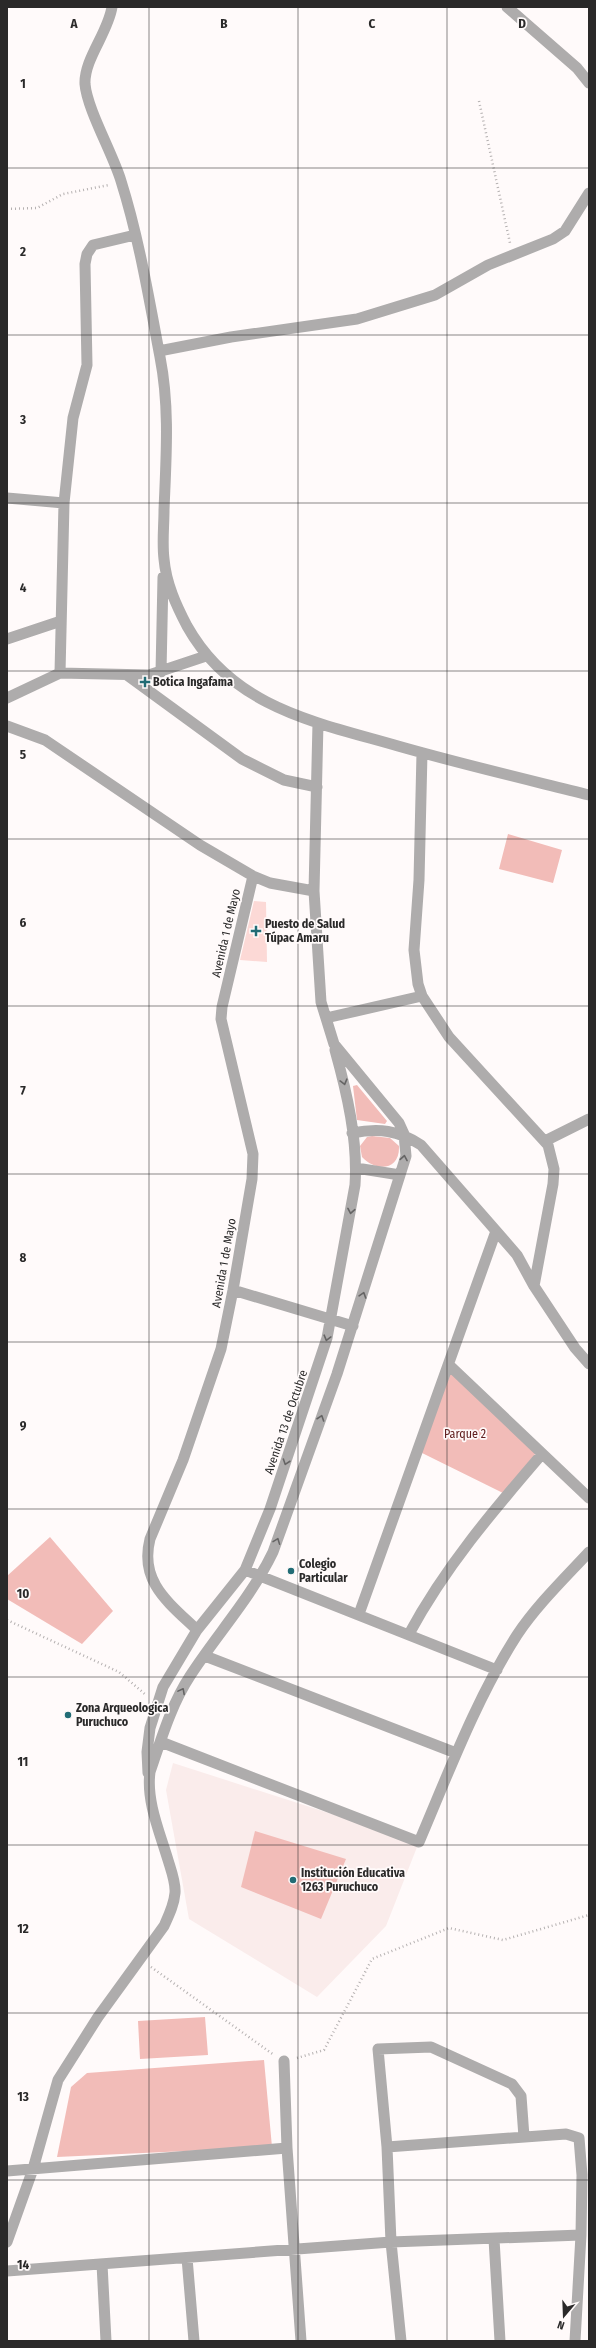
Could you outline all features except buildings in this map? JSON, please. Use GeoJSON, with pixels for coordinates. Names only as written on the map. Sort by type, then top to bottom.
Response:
{"type":"FeatureCollection","features":[{"type":"Feature","properties":{"kind":"street"},"geometry":{"type":"LineString","coordinates":[[112,7],[106,29],[89,65],[85,84],[91,106],[122,183],[135,235],[164,377],[167,430],[161,672]]}},
{"type":"Feature","properties":{"kind":"street"},"geometry":{"type":"LineString","coordinates":[[507,7],[577,68],[589,83]]}},
{"type":"Feature","properties":{"kind":"street"},"geometry":{"type":"LineString","coordinates":[[159,351],[231,337],[357,319],[398,308],[435,295],[488,264],[512,253],[553,238],[565,231],[589,193]]}},
{"type":"Feature","properties":{"kind":"street"},"geometry":{"type":"LineString","coordinates":[[60,673],[64,503],[73,418],[87,366],[85,264],[87,254],[93,245],[135,235]]}},
{"type":"Feature","properties":{"kind":"street"},"geometry":{"type":"LineString","coordinates":[[7,498],[64,503]]}},
{"type":"Feature","properties":{"kind":"street"},"geometry":{"type":"LineString","coordinates":[[163,558],[176,606],[206,656],[222,672],[258,697],[294,714],[318,723],[422,753],[589,795]]}},
{"type":"Feature","properties":{"kind":"street"},"geometry":{"type":"LineString","coordinates":[[7,639],[61,621]]}},
{"type":"Feature","properties":{"kind":"street"},"geometry":{"type":"LineString","coordinates":[[7,698],[60,673],[127,675],[161,672],[206,656]]}},
{"type":"Feature","properties":{"kind":"street"},"geometry":{"type":"LineString","coordinates":[[127,675],[242,759],[284,780],[316,787]]}},
{"type":"Feature","properties":{"kind":"street","name":"Avenida 13 de Octubre"},"geometry":{"type":"LineString","coordinates":[[7,2242],[33,2169],[58,2080],[98,2017],[139,1958],[164,1926],[171,1911],[175,1892],[172,1873],[153,1810],[149,1779],[146,1752],[150,1728],[157,1705],[172,1669],[197,1630],[245,1570],[270,1509],[320,1362],[332,1319],[355,1186],[356,1168],[345,1089],[326,1018],[318,980],[314,891],[318,723]]}},
{"type":"Feature","properties":{"kind":"street"},"geometry":{"type":"LineString","coordinates":[[7,726],[32,734],[54,746],[200,845],[253,876],[270,883],[314,891]]}},
{"type":"Feature","properties":{"kind":"street"},"geometry":{"type":"LineString","coordinates":[[422,753],[419,880],[414,950],[422,996],[450,1037],[545,1141],[552,1157],[553,1184],[534,1286]]}},
{"type":"Feature","properties":{"kind":"street","name":"Avenida 1 de Mayo"},"geometry":{"type":"LineString","coordinates":[[197,1630],[173,1607],[151,1578],[146,1565],[146,1552],[211,1382],[221,1349],[234,1290],[252,1179],[253,1154],[225,1038],[222,1013],[253,876]]}},
{"type":"Feature","properties":{"kind":"street"},"geometry":{"type":"LineString","coordinates":[[326,1018],[422,996]]}},
{"type":"Feature","properties":{"kind":"street"},"geometry":{"type":"LineString","coordinates":[[149,1779],[161,1742],[181,1691],[262,1577],[282,1527],[353,1326],[406,1156],[404,1134],[398,1123],[334,1044]]}},
{"type":"Feature","properties":{"kind":"street"},"geometry":{"type":"LineString","coordinates":[[545,1141],[589,1119]]}},
{"type":"Feature","properties":{"kind":"street"},"geometry":{"type":"LineString","coordinates":[[352,1133],[367,1130],[404,1134],[421,1145],[516,1255],[534,1286],[575,1348],[589,1364]]}},
{"type":"Feature","properties":{"kind":"street"},"geometry":{"type":"LineString","coordinates":[[356,1168],[400,1175]]}},
{"type":"Feature","properties":{"kind":"street"},"geometry":{"type":"LineString","coordinates":[[358,1614],[449,1365],[496,1231]]}},
{"type":"Feature","properties":{"kind":"street"},"geometry":{"type":"LineString","coordinates":[[234,1290],[353,1326]]}},
{"type":"Feature","properties":{"kind":"street"},"geometry":{"type":"LineString","coordinates":[[449,1365],[589,1498]]}},
{"type":"Feature","properties":{"kind":"street"},"geometry":{"type":"LineString","coordinates":[[409,1634],[436,1586],[465,1546],[542,1454]]}},
{"type":"Feature","properties":{"kind":"street"},"geometry":{"type":"LineString","coordinates":[[161,1742],[419,1842],[456,1754],[497,1670],[517,1635],[535,1610],[589,1552]]}},
{"type":"Feature","properties":{"kind":"street"},"geometry":{"type":"LineString","coordinates":[[245,1570],[497,1670]]}},
{"type":"Feature","properties":{"kind":"street"},"geometry":{"type":"LineString","coordinates":[[205,1656],[456,1754]]}},
{"type":"Feature","properties":{"kind":"street"},"geometry":{"type":"LineString","coordinates":[[401,2341],[391,2242],[387,2147],[377,2051],[381,2047],[431,2047],[512,2084],[520,2096],[524,2137]]}},
{"type":"Feature","properties":{"kind":"street"},"geometry":{"type":"LineString","coordinates":[[284,2061],[287,2148],[301,2341]]}},
{"type":"Feature","properties":{"kind":"street"},"geometry":{"type":"LineString","coordinates":[[387,2147],[566,2134],[579,2138],[585,2176],[575,2341]]}},
{"type":"Feature","properties":{"kind":"street"},"geometry":{"type":"LineString","coordinates":[[7,2171],[287,2148]]}},
{"type":"Feature","properties":{"kind":"street"},"geometry":{"type":"LineString","coordinates":[[7,2271],[391,2242],[581,2235]]}},
{"type":"Feature","properties":{"kind":"street"},"geometry":{"type":"LineString","coordinates":[[494,2239],[500,2341]]}},
{"type":"Feature","properties":{"kind":"street"},"geometry":{"type":"LineString","coordinates":[[187,2258],[194,2341]]}},
{"type":"Feature","properties":{"kind":"street"},"geometry":{"type":"LineString","coordinates":[[102,2264],[106,2341]]}},
{"type":"Feature","properties":{"kind":"path"},"geometry":{"type":"LineString","coordinates":[[479,101],[512,253]]}},
{"type":"Feature","properties":{"kind":"path"},"geometry":{"type":"LineString","coordinates":[[7,209],[37,208],[63,194],[122,183]]}},
{"type":"Feature","properties":{"kind":"path"},"geometry":{"type":"LineString","coordinates":[[7,1620],[119,1672],[157,1705]]}},
{"type":"Feature","properties":{"kind":"path"},"geometry":{"type":"LineString","coordinates":[[139,1958],[284,2061],[324,2050],[372,1959],[449,1928],[502,1940],[589,1915]]}},
{"type":"Feature","properties":{"kind":"shaded area","name":"Institución Educativa 1263 Puruchuco"},"geometry":{"type":"Polygon","coordinates":[[[173,1763],[419,1842],[386,1926],[317,1997],[189,1919],[166,1790],[173,1763]]]}},
{"type":"Feature","properties":{"kind":"green space"},"geometry":{"type":"Polygon","coordinates":[[[508,834],[562,850],[553,883],[499,869],[508,834]]]}},
{"type":"Feature","properties":{"kind":"green space"},"geometry":{"type":"Polygon","coordinates":[[[357,1085],[387,1121],[385,1124],[357,1120],[353,1086],[357,1085]]]}},
{"type":"Feature","properties":{"kind":"green space"},"geometry":{"type":"Polygon","coordinates":[[[372,1136],[390,1138],[399,1146],[396,1160],[391,1164],[380,1167],[368,1162],[362,1157],[360,1146],[367,1137],[372,1136]]]}},
{"type":"Feature","properties":{"kind":"green space","name":"Parque 2"},"geometry":{"type":"Polygon","coordinates":[[[450,1370],[536,1453],[503,1493],[420,1452],[450,1370]]]}},
{"type":"Feature","properties":{"kind":"green space"},"geometry":{"type":"Polygon","coordinates":[[[50,1537],[113,1611],[82,1644],[7,1599],[7,1576],[50,1537]]]}},
{"type":"Feature","properties":{"kind":"green space"},"geometry":{"type":"Polygon","coordinates":[[[255,1831],[346,1859],[321,1919],[241,1887],[255,1831]]]}},
{"type":"Feature","properties":{"kind":"green space"},"geometry":{"type":"Polygon","coordinates":[[[205,2017],[208,2055],[140,2059],[138,2021],[205,2017]]]}},
{"type":"Feature","properties":{"kind":"green space"},"geometry":{"type":"Polygon","coordinates":[[[264,2060],[272,2147],[57,2157],[71,2087],[87,2073],[264,2060]]]}},
{"type":"Feature","properties":{"kind":"place","name":"Botica Ingafama"},"geometry":{"type":"Point","coordinates":[145,682]}},
{"type":"Feature","properties":{"kind":"place","name":"Puesto de Salud Túpac Amaru"},"geometry":{"type":"Point","coordinates":[256,931]}},
{"type":"Feature","properties":{"kind":"place","name":"Colegio Particular"},"geometry":{"type":"Point","coordinates":[291,1571]}},
{"type":"Feature","properties":{"kind":"place","name":"Zona Arqueologica Puruchuco"},"geometry":{"type":"Point","coordinates":[68,1715]}},
{"type":"Feature","properties":{"kind":"place","name":"Institución Educativa 1263 Puruchuco"},"geometry":{"type":"Point","coordinates":[293,1880]}}]}
